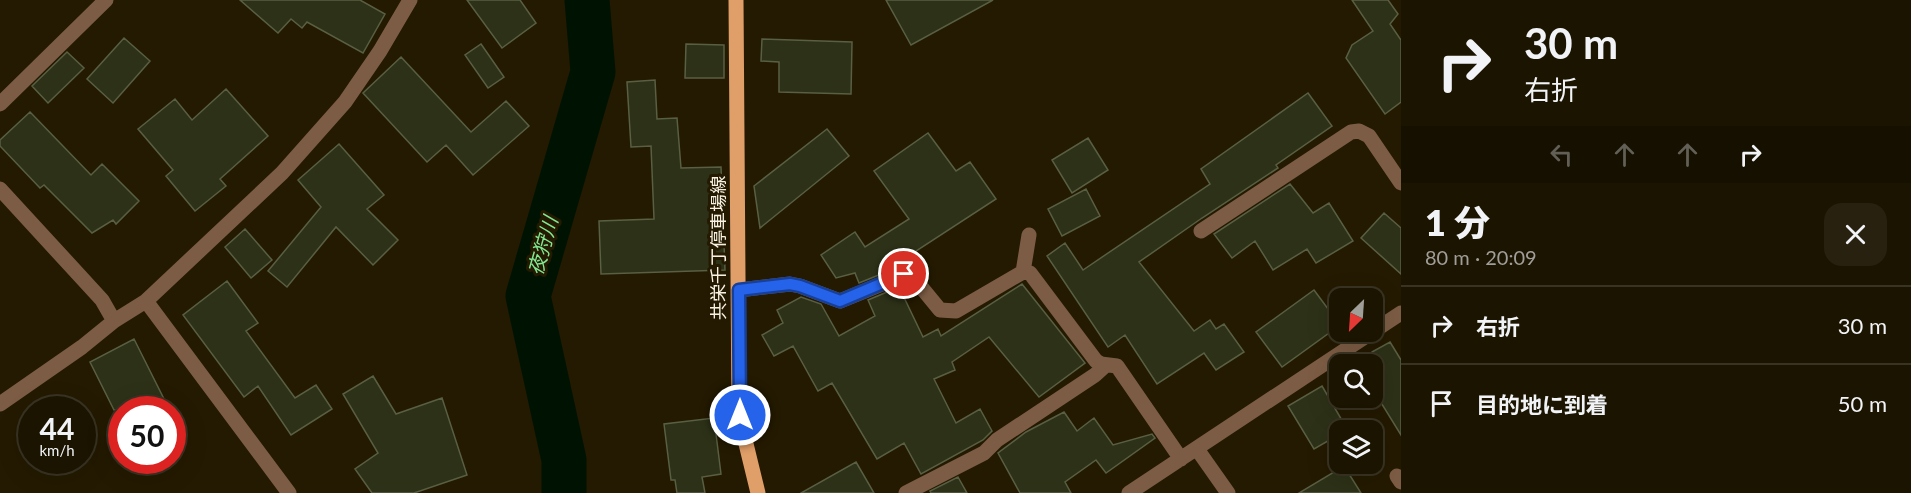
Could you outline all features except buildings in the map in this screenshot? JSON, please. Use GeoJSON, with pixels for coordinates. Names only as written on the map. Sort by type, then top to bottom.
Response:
{"type":"FeatureCollection","features":[{"type":"Feature","properties":{"kind":"main road","name":"共栄千丁停車場線"},"geometry":{"type":"LineString","coordinates":[[736,0],[740,415],[758,493]]}},
{"type":"Feature","properties":{"kind":"street"},"geometry":{"type":"LineString","coordinates":[[0,104],[106,0]]}},
{"type":"Feature","properties":{"kind":"street"},"geometry":{"type":"LineString","coordinates":[[0,404],[146,300],[282,173],[345,102],[380,51],[410,0]]}},
{"type":"Feature","properties":{"kind":"street"},"geometry":{"type":"LineString","coordinates":[[1201,231],[1351,132],[1359,131],[1369,136],[1401,183]]}},
{"type":"Feature","properties":{"kind":"street"},"geometry":{"type":"LineString","coordinates":[[0,189],[102,300],[114,321]]}},
{"type":"Feature","properties":{"kind":"street"},"geometry":{"type":"LineString","coordinates":[[1023,272],[1029,235]]}},
{"type":"Feature","properties":{"kind":"street"},"geometry":{"type":"LineString","coordinates":[[739,290],[790,284],[840,301],[904,274],[917,282],[940,310],[956,311],[1023,272],[1030,273],[1096,361],[1117,366],[1181,459]]}},
{"type":"Feature","properties":{"kind":"street"},"geometry":{"type":"LineString","coordinates":[[146,300],[289,493]]}},
{"type":"Feature","properties":{"kind":"street"},"geometry":{"type":"LineString","coordinates":[[1129,493],[1401,313]]}},
{"type":"Feature","properties":{"kind":"street"},"geometry":{"type":"LineString","coordinates":[[906,493],[984,453],[997,440],[1095,375],[1106,364]]}},
{"type":"Feature","properties":{"kind":"street"},"geometry":{"type":"LineString","coordinates":[[1197,449],[1228,493]]}},
{"type":"Feature","properties":{"kind":"waterway","name":"夜狩川"},"geometry":{"type":"LineString","coordinates":[[564,493],[564,460],[528,296],[593,72],[587,0]]}},
{"type":"Feature","properties":{"kind":"route"},"geometry":{"type":"LineString","coordinates":[[740,415],[739,290],[790,284],[840,301],[904,274]]}}]}
